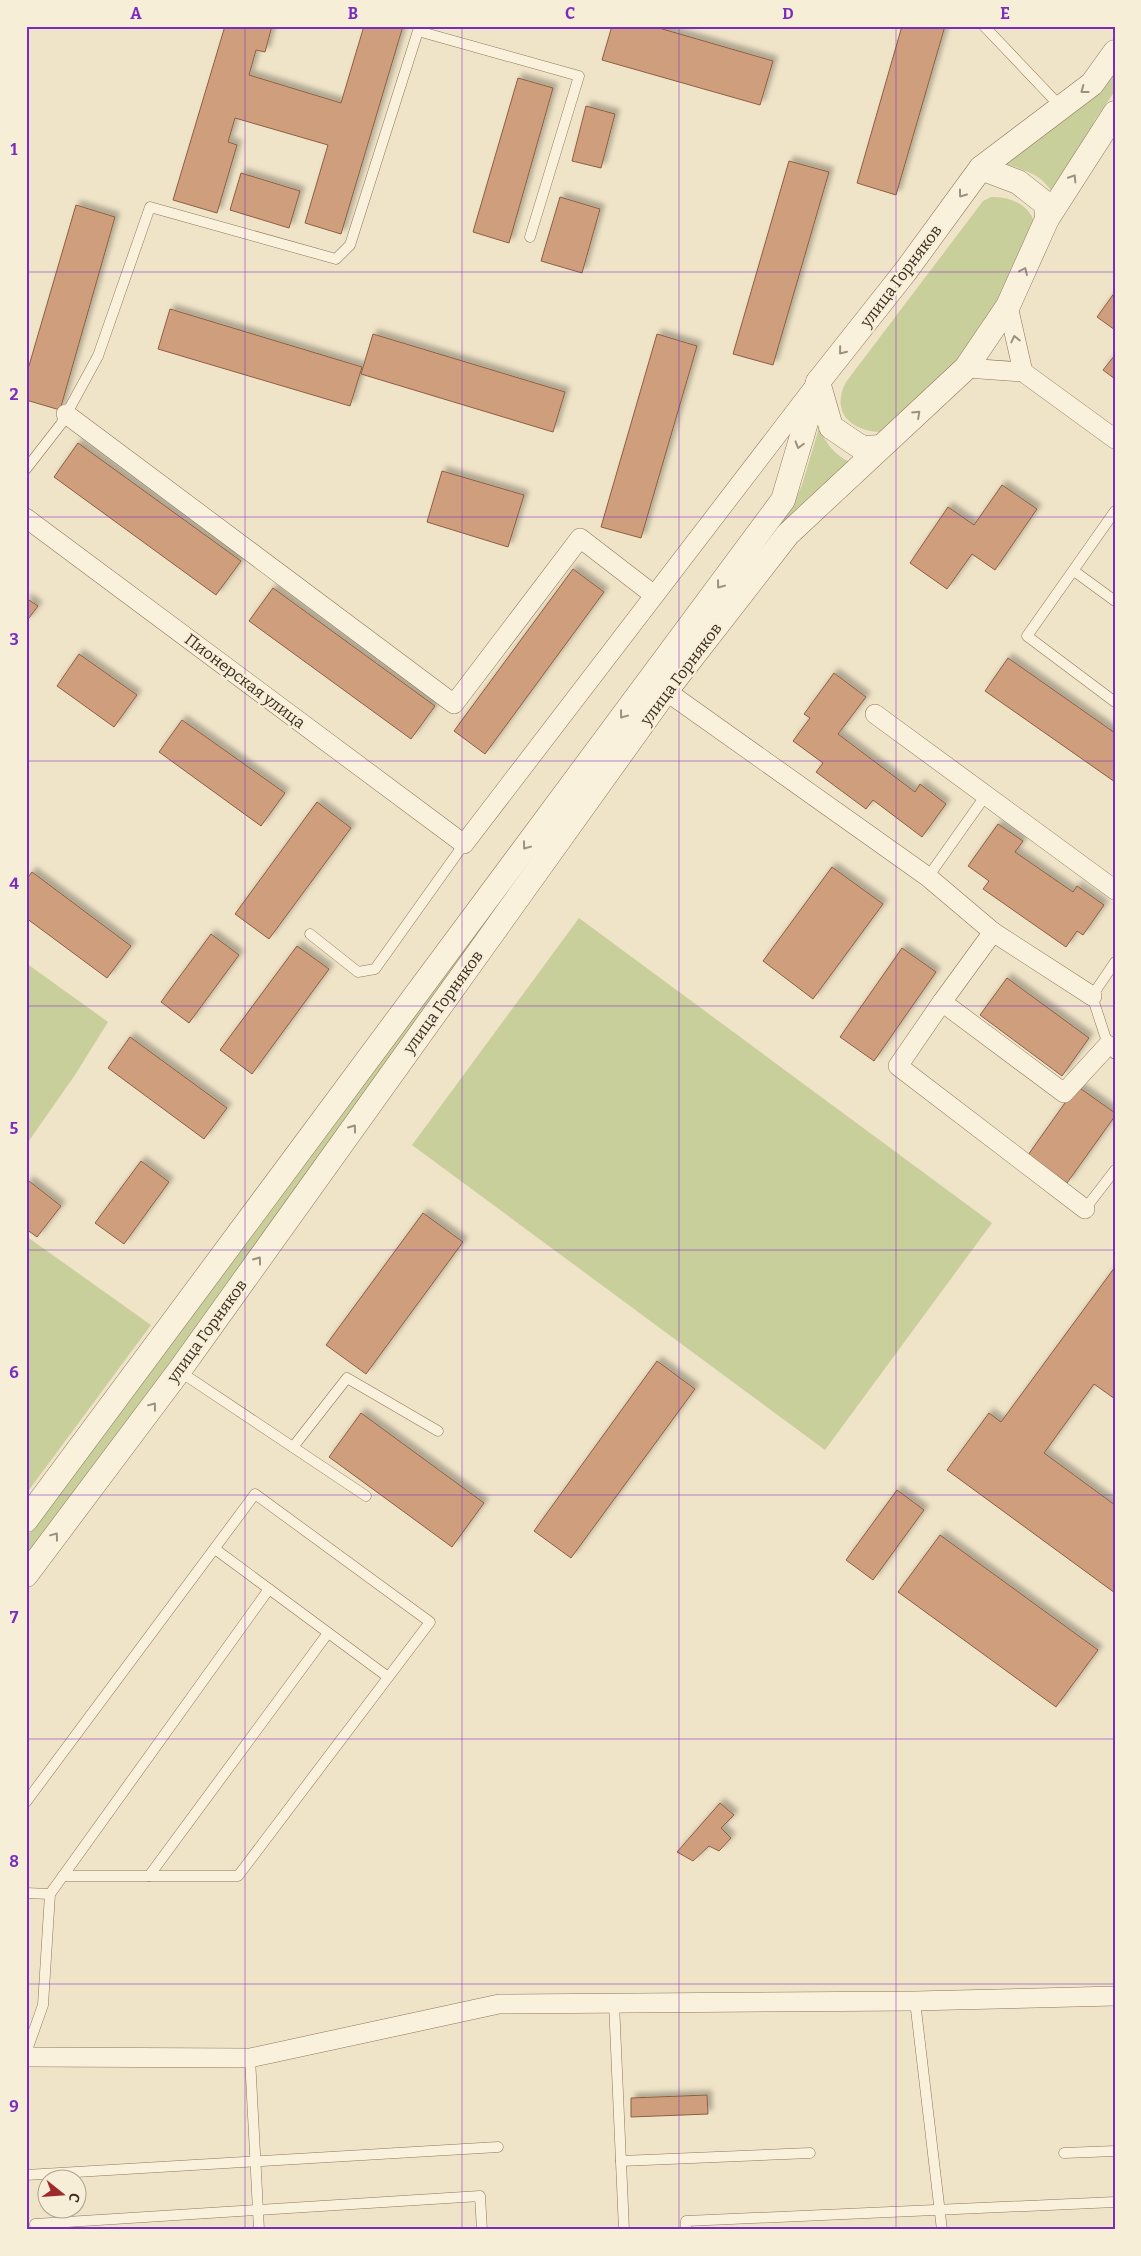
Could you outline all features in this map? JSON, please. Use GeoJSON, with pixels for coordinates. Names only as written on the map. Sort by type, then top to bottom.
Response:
{"type":"FeatureCollection","features":[{"type":"Feature","properties":{"kind":"street","name":"улица Горняков"},"geometry":{"type":"LineString","coordinates":[[464,844],[818,382],[905,272],[981,168],[1092,84],[1115,52]]}},
{"type":"Feature","properties":{"kind":"street","name":"улица Горняков"},"geometry":{"type":"LineString","coordinates":[[26,1575],[179,1371],[666,691],[788,534],[966,368],[1008,306],[1047,219],[1115,113]]}},
{"type":"Feature","properties":{"kind":"street"},"geometry":{"type":"LineString","coordinates":[[981,168],[1018,182],[1046,204],[1047,219]]}},
{"type":"Feature","properties":{"kind":"street"},"geometry":{"type":"LineString","coordinates":[[1008,306],[1023,372]]}},
{"type":"Feature","properties":{"kind":"street"},"geometry":{"type":"LineString","coordinates":[[966,368],[1023,372],[1115,439]]}},
{"type":"Feature","properties":{"kind":"street","name":"улица Горняков"},"geometry":{"type":"LineString","coordinates":[[26,1520],[783,500],[818,382]]}},
{"type":"Feature","properties":{"kind":"street"},"geometry":{"type":"LineString","coordinates":[[818,382],[831,427],[862,448],[881,447]]}},
{"type":"Feature","properties":{"kind":"street"},"geometry":{"type":"LineString","coordinates":[[66,414],[454,704],[580,538],[654,595]]}},
{"type":"Feature","properties":{"kind":"street","name":"Пионерская улица"},"geometry":{"type":"LineString","coordinates":[[26,518],[464,844]]}},
{"type":"Feature","properties":{"kind":"street"},"geometry":{"type":"LineString","coordinates":[[666,691],[928,877],[993,932],[1092,996]]}},
{"type":"Feature","properties":{"kind":"street"},"geometry":{"type":"LineString","coordinates":[[875,714],[1115,890]]}},
{"type":"Feature","properties":{"kind":"street"},"geometry":{"type":"LineString","coordinates":[[993,932],[898,1066],[1085,1209]]}},
{"type":"Feature","properties":{"kind":"street"},"geometry":{"type":"LineString","coordinates":[[942,1002],[1064,1093],[1111,1050]]}},
{"type":"Feature","properties":{"kind":"street"},"geometry":{"type":"LineString","coordinates":[[26,2055],[250,2058],[499,2004],[915,2001],[1115,1996]]}},
{"type":"Feature","properties":{"kind":"lane"},"geometry":{"type":"LineString","coordinates":[[984,26],[1062,107]]}},
{"type":"Feature","properties":{"kind":"lane"},"geometry":{"type":"LineString","coordinates":[[26,469],[66,414],[98,356],[150,207],[336,259],[350,245],[418,31],[579,76],[530,238]]}},
{"type":"Feature","properties":{"kind":"lane"},"geometry":{"type":"LineString","coordinates":[[1115,511],[1027,636],[1115,702]]}},
{"type":"Feature","properties":{"kind":"lane"},"geometry":{"type":"LineString","coordinates":[[1074,571],[1115,601]]}},
{"type":"Feature","properties":{"kind":"lane"},"geometry":{"type":"LineString","coordinates":[[928,877],[986,795]]}},
{"type":"Feature","properties":{"kind":"lane"},"geometry":{"type":"LineString","coordinates":[[310,934],[358,972],[375,969],[464,844]]}},
{"type":"Feature","properties":{"kind":"lane"},"geometry":{"type":"LineString","coordinates":[[1111,1050],[1092,996],[1115,962]]}},
{"type":"Feature","properties":{"kind":"lane"},"geometry":{"type":"LineString","coordinates":[[1085,1209],[1115,1170]]}},
{"type":"Feature","properties":{"kind":"lane"},"geometry":{"type":"LineString","coordinates":[[179,1371],[366,1496]]}},
{"type":"Feature","properties":{"kind":"lane"},"geometry":{"type":"LineString","coordinates":[[293,1447],[347,1378],[438,1431]]}},
{"type":"Feature","properties":{"kind":"lane"},"geometry":{"type":"LineString","coordinates":[[26,1802],[255,1494],[430,1622],[238,1876],[63,1876]]}},
{"type":"Feature","properties":{"kind":"lane"},"geometry":{"type":"LineString","coordinates":[[215,1549],[388,1678]]}},
{"type":"Feature","properties":{"kind":"lane"},"geometry":{"type":"LineString","coordinates":[[26,2055],[43,2005],[50,1894],[269,1589]]}},
{"type":"Feature","properties":{"kind":"lane"},"geometry":{"type":"LineString","coordinates":[[149,1876],[328,1633]]}},
{"type":"Feature","properties":{"kind":"lane"},"geometry":{"type":"LineString","coordinates":[[26,1893],[50,1894]]}},
{"type":"Feature","properties":{"kind":"lane"},"geometry":{"type":"LineString","coordinates":[[915,2001],[942,2230]]}},
{"type":"Feature","properties":{"kind":"lane"},"geometry":{"type":"LineString","coordinates":[[614,2003],[624,2230]]}},
{"type":"Feature","properties":{"kind":"lane"},"geometry":{"type":"LineString","coordinates":[[250,2058],[259,2230]]}},
{"type":"Feature","properties":{"kind":"lane"},"geometry":{"type":"LineString","coordinates":[[26,2175],[498,2147]]}},
{"type":"Feature","properties":{"kind":"lane"},"geometry":{"type":"LineString","coordinates":[[1064,2153],[1115,2151]]}},
{"type":"Feature","properties":{"kind":"lane"},"geometry":{"type":"LineString","coordinates":[[621,2161],[810,2153]]}},
{"type":"Feature","properties":{"kind":"lane"},"geometry":{"type":"LineString","coordinates":[[36,2230],[35,2224],[480,2196],[482,2230]]}},
{"type":"Feature","properties":{"kind":"lane"},"geometry":{"type":"LineString","coordinates":[[686,2230],[686,2221],[1115,2202]]}},
{"type":"Feature","properties":{"kind":"green space"},"geometry":{"type":"Polygon","coordinates":[[[1115,68],[1115,91],[1095,120],[1057,201],[1042,180],[1029,172],[1005,164],[1115,68]]]}},
{"type":"Feature","properties":{"kind":"green space"},"geometry":{"type":"Polygon","coordinates":[[[991,197],[1014,201],[1027,209],[1034,223],[1035,231],[971,349],[880,432],[870,431],[852,424],[842,411],[840,402],[846,382],[983,201],[991,197]]]}},
{"type":"Feature","properties":{"kind":"green space"},"geometry":{"type":"Polygon","coordinates":[[[819,428],[831,448],[839,456],[850,462],[797,522],[26,1559],[26,1537],[792,507],[802,485],[819,428]]]}},
{"type":"Feature","properties":{"kind":"green space"},"geometry":{"type":"Polygon","coordinates":[[[579,918],[992,1223],[825,1450],[412,1145],[579,918]]]}},
{"type":"Feature","properties":{"kind":"green space"},"geometry":{"type":"Polygon","coordinates":[[[26,963],[108,1022],[75,1075],[26,1145],[26,963]]]}},
{"type":"Feature","properties":{"kind":"green space"},"geometry":{"type":"Polygon","coordinates":[[[26,1236],[151,1325],[26,1494],[26,1236]]]}},
{"type":"Feature","properties":{"kind":"building"},"geometry":{"type":"Polygon","coordinates":[[[225,26],[272,26],[265,52],[256,50],[249,75],[341,103],[364,26],[403,26],[341,234],[305,223],[328,145],[235,118],[228,142],[237,145],[217,213],[173,200],[225,26]]]}},
{"type":"Feature","properties":{"kind":"building"},"geometry":{"type":"Polygon","coordinates":[[[612,26],[652,26],[773,61],[760,105],[602,60],[612,26]]]}},
{"type":"Feature","properties":{"kind":"building"},"geometry":{"type":"Polygon","coordinates":[[[902,26],[945,26],[896,195],[857,183],[902,26]]]}},
{"type":"Feature","properties":{"kind":"building"},"geometry":{"type":"Polygon","coordinates":[[[518,78],[553,88],[509,243],[473,232],[518,78]]]}},
{"type":"Feature","properties":{"kind":"building"},"geometry":{"type":"Polygon","coordinates":[[[586,106],[615,114],[601,168],[572,161],[586,106]]]}},
{"type":"Feature","properties":{"kind":"building"},"geometry":{"type":"Polygon","coordinates":[[[789,161],[829,172],[773,365],[733,354],[789,161]]]}},
{"type":"Feature","properties":{"kind":"building"},"geometry":{"type":"Polygon","coordinates":[[[241,173],[300,191],[289,228],[230,210],[241,173]]]}},
{"type":"Feature","properties":{"kind":"building"},"geometry":{"type":"Polygon","coordinates":[[[560,197],[600,209],[582,273],[541,261],[560,197]]]}},
{"type":"Feature","properties":{"kind":"building"},"geometry":{"type":"Polygon","coordinates":[[[76,205],[115,217],[60,410],[26,400],[26,376],[76,205]]]}},
{"type":"Feature","properties":{"kind":"building"},"geometry":{"type":"Polygon","coordinates":[[[1115,292],[1115,330],[1097,317],[1115,292]]]}},
{"type":"Feature","properties":{"kind":"building"},"geometry":{"type":"Polygon","coordinates":[[[170,309],[362,367],[350,406],[158,349],[170,309]]]}},
{"type":"Feature","properties":{"kind":"building"},"geometry":{"type":"Polygon","coordinates":[[[373,334],[565,392],[553,432],[361,374],[373,334]]]}},
{"type":"Feature","properties":{"kind":"building"},"geometry":{"type":"Polygon","coordinates":[[[657,334],[697,346],[641,538],[601,527],[657,334]]]}},
{"type":"Feature","properties":{"kind":"building"},"geometry":{"type":"Polygon","coordinates":[[[1115,355],[1115,379],[1103,370],[1115,355]]]}},
{"type":"Feature","properties":{"kind":"building"},"geometry":{"type":"Polygon","coordinates":[[[78,443],[241,561],[216,595],[54,477],[78,443]]]}},
{"type":"Feature","properties":{"kind":"building"},"geometry":{"type":"Polygon","coordinates":[[[442,471],[524,495],[508,547],[427,522],[442,471]]]}},
{"type":"Feature","properties":{"kind":"building"},"geometry":{"type":"Polygon","coordinates":[[[1002,485],[1037,509],[995,570],[972,554],[947,589],[910,563],[948,507],[974,525],[1002,485]]]}},
{"type":"Feature","properties":{"kind":"building"},"geometry":{"type":"Polygon","coordinates":[[[573,569],[604,592],[485,754],[454,731],[573,569]]]}},
{"type":"Feature","properties":{"kind":"building"},"geometry":{"type":"Polygon","coordinates":[[[273,588],[435,706],[411,739],[249,621],[273,588]]]}},
{"type":"Feature","properties":{"kind":"building"},"geometry":{"type":"Polygon","coordinates":[[[26,598],[38,606],[26,622],[26,598]]]}},
{"type":"Feature","properties":{"kind":"building"},"geometry":{"type":"Polygon","coordinates":[[[79,654],[137,695],[114,727],[57,686],[79,654]]]}},
{"type":"Feature","properties":{"kind":"building"},"geometry":{"type":"Polygon","coordinates":[[[1008,658],[1115,733],[1115,782],[985,691],[1008,658]]]}},
{"type":"Feature","properties":{"kind":"building"},"geometry":{"type":"Polygon","coordinates":[[[834,673],[866,697],[838,734],[915,792],[920,784],[946,804],[922,837],[873,800],[866,809],[816,772],[823,763],[793,741],[810,718],[804,714],[834,673]]]}},
{"type":"Feature","properties":{"kind":"building"},"geometry":{"type":"Polygon","coordinates":[[[182,720],[285,793],[261,826],[159,752],[182,720]]]}},
{"type":"Feature","properties":{"kind":"building"},"geometry":{"type":"Polygon","coordinates":[[[317,802],[351,828],[269,939],[235,914],[317,802]]]}},
{"type":"Feature","properties":{"kind":"building"},"geometry":{"type":"Polygon","coordinates":[[[998,824],[1023,841],[1015,852],[1073,892],[1077,886],[1104,905],[1083,935],[1077,931],[1066,947],[983,889],[989,881],[968,866],[998,824]]]}},
{"type":"Feature","properties":{"kind":"building"},"geometry":{"type":"Polygon","coordinates":[[[832,867],[883,904],[813,999],[763,961],[832,867]]]}},
{"type":"Feature","properties":{"kind":"building"},"geometry":{"type":"Polygon","coordinates":[[[32,872],[131,946],[107,978],[26,918],[26,880],[32,872]]]}},
{"type":"Feature","properties":{"kind":"building"},"geometry":{"type":"Polygon","coordinates":[[[211,934],[239,955],[189,1023],[161,1002],[211,934]]]}},
{"type":"Feature","properties":{"kind":"building"},"geometry":{"type":"Polygon","coordinates":[[[297,946],[329,969],[252,1074],[220,1050],[297,946]]]}},
{"type":"Feature","properties":{"kind":"building"},"geometry":{"type":"Polygon","coordinates":[[[902,948],[936,972],[874,1061],[840,1037],[902,948]]]}},
{"type":"Feature","properties":{"kind":"building"},"geometry":{"type":"Polygon","coordinates":[[[1007,978],[1089,1038],[1062,1076],[980,1015],[1007,978]]]}},
{"type":"Feature","properties":{"kind":"building"},"geometry":{"type":"Polygon","coordinates":[[[130,1037],[227,1108],[204,1139],[108,1068],[130,1037]]]}},
{"type":"Feature","properties":{"kind":"building"},"geometry":{"type":"Polygon","coordinates":[[[1077,1086],[1115,1113],[1115,1116],[1067,1183],[1028,1155],[1077,1086]]]}},
{"type":"Feature","properties":{"kind":"building"},"geometry":{"type":"Polygon","coordinates":[[[141,1161],[169,1182],[124,1244],[95,1223],[141,1161]]]}},
{"type":"Feature","properties":{"kind":"building"},"geometry":{"type":"Polygon","coordinates":[[[29,1181],[61,1206],[37,1237],[26,1229],[26,1185],[29,1181]]]}},
{"type":"Feature","properties":{"kind":"building"},"geometry":{"type":"Polygon","coordinates":[[[423,1213],[463,1242],[366,1374],[326,1345],[423,1213]]]}},
{"type":"Feature","properties":{"kind":"building"},"geometry":{"type":"Polygon","coordinates":[[[1115,1267],[1115,1399],[1094,1384],[1044,1453],[1115,1505],[1115,1593],[947,1470],[989,1413],[1001,1422],[1115,1267]]]}},
{"type":"Feature","properties":{"kind":"building"},"geometry":{"type":"Polygon","coordinates":[[[657,1361],[695,1389],[571,1558],[534,1531],[657,1361]]]}},
{"type":"Feature","properties":{"kind":"building"},"geometry":{"type":"Polygon","coordinates":[[[361,1413],[484,1503],[452,1547],[329,1457],[361,1413]]]}},
{"type":"Feature","properties":{"kind":"building"},"geometry":{"type":"Polygon","coordinates":[[[897,1490],[924,1510],[873,1580],[846,1560],[897,1490]]]}},
{"type":"Feature","properties":{"kind":"building"},"geometry":{"type":"Polygon","coordinates":[[[940,1535],[1098,1650],[1056,1707],[898,1592],[940,1535]]]}},
{"type":"Feature","properties":{"kind":"building"},"geometry":{"type":"Polygon","coordinates":[[[720,1803],[734,1815],[721,1828],[731,1838],[719,1851],[709,1846],[693,1861],[677,1852],[720,1803]]]}},
{"type":"Feature","properties":{"kind":"building"},"geometry":{"type":"Polygon","coordinates":[[[707,2095],[708,2114],[631,2117],[631,2098],[707,2095]]]}}]}
